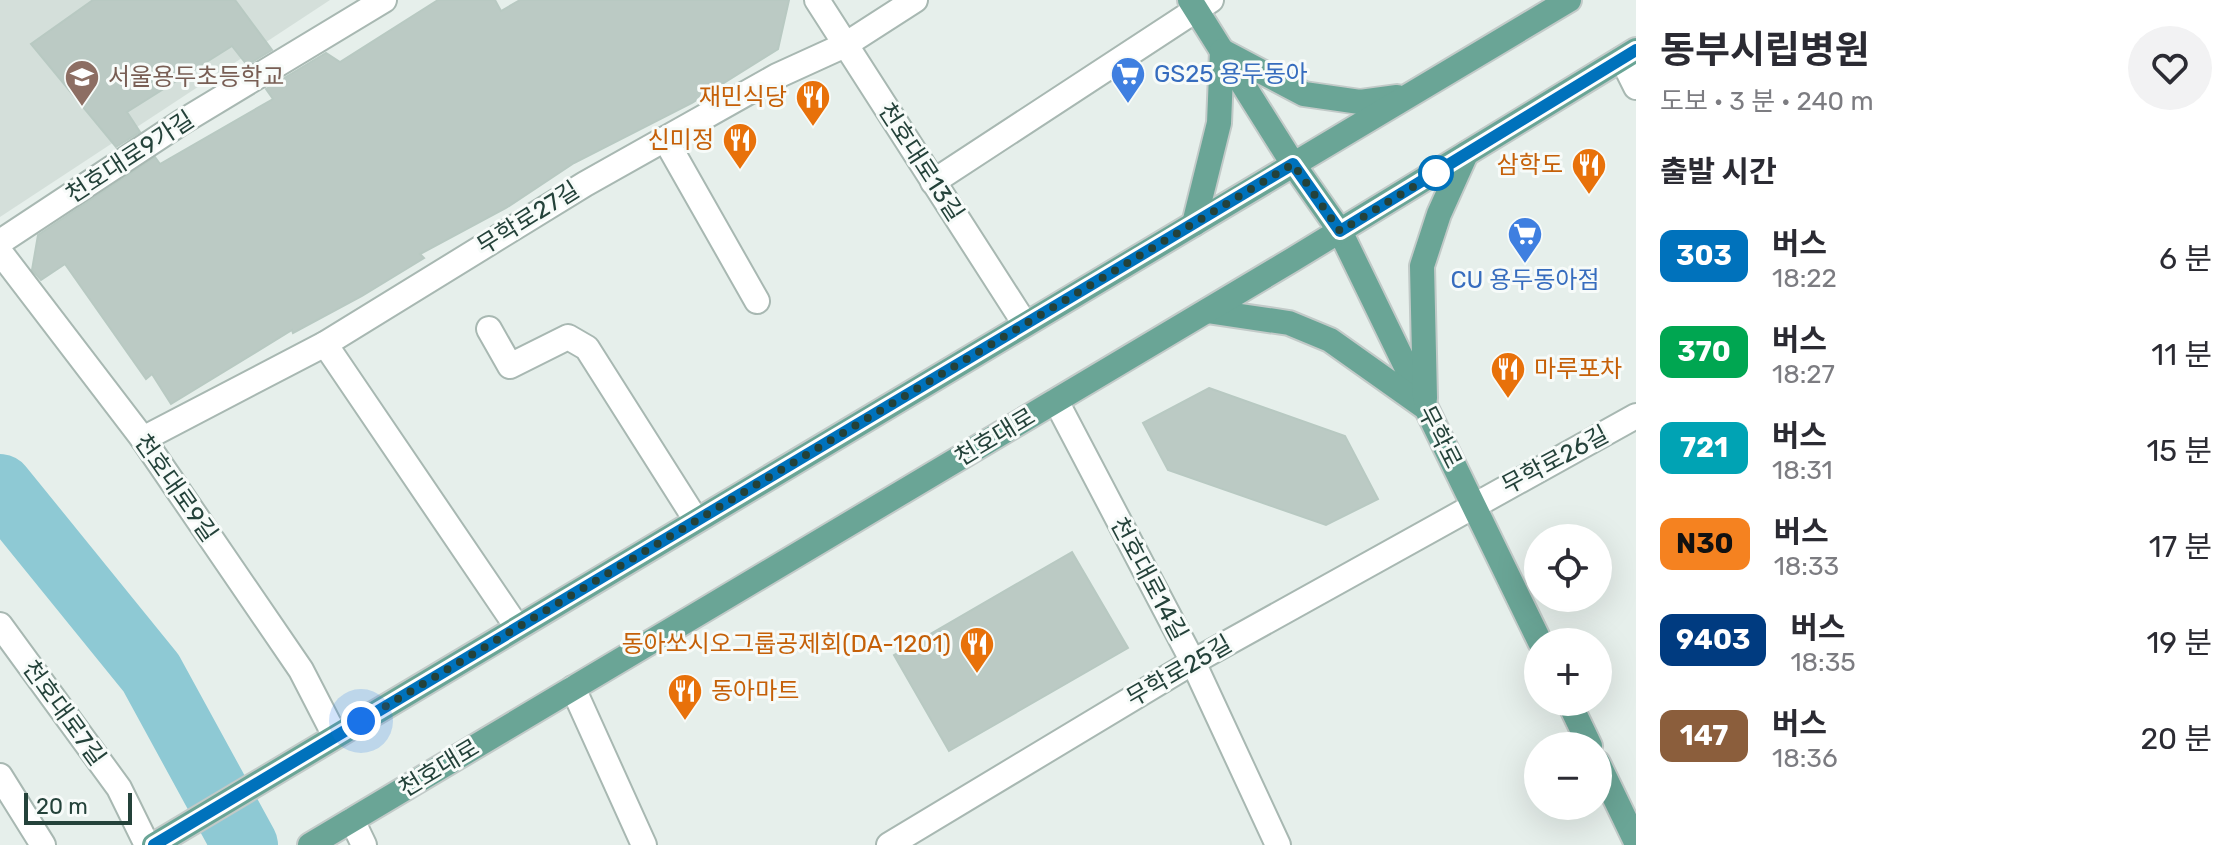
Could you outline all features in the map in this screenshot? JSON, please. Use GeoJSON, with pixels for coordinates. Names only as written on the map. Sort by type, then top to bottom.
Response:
{"type":"FeatureCollection","features":[{"type":"Feature","properties":{"kind":"main road"},"geometry":{"type":"LineString","coordinates":[[154,845],[1569,0]]}},
{"type":"Feature","properties":{"kind":"main road","name":"무학로"},"geometry":{"type":"LineString","coordinates":[[1199,3],[1222,51],[1293,164],[1340,231],[1533,628]]}},
{"type":"Feature","properties":{"kind":"main road"},"geometry":{"type":"LineString","coordinates":[[1194,224],[1219,123],[1222,51],[1304,94],[1360,102],[1410,95]]}},
{"type":"Feature","properties":{"kind":"main road","name":"천호대로"},"geometry":{"type":"LineString","coordinates":[[310,845],[1207,311],[1629,55]]}},
{"type":"Feature","properties":{"kind":"main road"},"geometry":{"type":"LineString","coordinates":[[1426,409],[1422,266],[1439,214],[1466,154]]}},
{"type":"Feature","properties":{"kind":"main road","name":"무학로"},"geometry":{"type":"LineString","coordinates":[[1340,231],[1409,375]]}},
{"type":"Feature","properties":{"kind":"main road"},"geometry":{"type":"LineString","coordinates":[[1207,311],[1289,323],[1330,340],[1426,409]]}},
{"type":"Feature","properties":{"kind":"main road"},"geometry":{"type":"LineString","coordinates":[[1612,792],[1636,842]]}},
{"type":"Feature","properties":{"kind":"street","name":"천호대로9가길"},"geometry":{"type":"LineString","coordinates":[[0,242],[182,122],[384,0]]}},
{"type":"Feature","properties":{"kind":"street","name":"천호대로13길"},"geometry":{"type":"LineString","coordinates":[[817,0],[1025,324]]}},
{"type":"Feature","properties":{"kind":"street","name":"무학로27길"},"geometry":{"type":"LineString","coordinates":[[143,439],[325,344],[585,184],[777,76],[845,45],[915,0]]}},
{"type":"Feature","properties":{"kind":"street","name":"무학로"},"geometry":{"type":"LineString","coordinates":[[933,182],[1199,3]]}},
{"type":"Feature","properties":{"kind":"street"},"geometry":{"type":"LineString","coordinates":[[1629,55],[1636,87]]}},
{"type":"Feature","properties":{"kind":"street"},"geometry":{"type":"LineString","coordinates":[[665,139],[757,301]]}},
{"type":"Feature","properties":{"kind":"street","name":"천호대로9길"},"geometry":{"type":"LineString","coordinates":[[0,252],[143,439],[301,670],[335,736]]}},
{"type":"Feature","properties":{"kind":"street"},"geometry":{"type":"LineString","coordinates":[[489,329],[510,366],[568,337],[587,348],[696,520]]}},
{"type":"Feature","properties":{"kind":"street"},"geometry":{"type":"LineString","coordinates":[[325,344],[517,627]]}},
{"type":"Feature","properties":{"kind":"street","name":"천호대로14길"},"geometry":{"type":"LineString","coordinates":[[1056,401],[1193,662],[1278,845]]}},
{"type":"Feature","properties":{"kind":"street","name":"무학로26길"},"geometry":{"type":"LineString","coordinates":[[1473,504],[1636,416]]}},
{"type":"Feature","properties":{"kind":"street","name":"무학로25길"},"geometry":{"type":"LineString","coordinates":[[889,845],[1193,662],[1473,504]]}},
{"type":"Feature","properties":{"kind":"street","name":"천호대로7길"},"geometry":{"type":"LineString","coordinates":[[0,625],[119,788],[147,845]]}},
{"type":"Feature","properties":{"kind":"street"},"geometry":{"type":"LineString","coordinates":[[573,688],[644,845]]}},
{"type":"Feature","properties":{"kind":"street"},"geometry":{"type":"LineString","coordinates":[[0,776],[43,845]]}},
{"type":"Feature","properties":{"kind":"street"},"geometry":{"type":"LineString","coordinates":[[352,820],[364,845]]}},
{"type":"Feature","properties":{"kind":"shaded area","name":"서울용두초등학교"},"geometry":{"type":"Polygon","coordinates":[[[0,0],[330,0],[0,217],[0,0]]]}},
{"type":"Feature","properties":{"kind":"building"},"geometry":{"type":"Polygon","coordinates":[[[93,0],[235,0],[272,50],[247,65],[232,46],[127,112],[140,132],[116,147],[31,44],[93,0]]]}},
{"type":"Feature","properties":{"kind":"building"},"geometry":{"type":"Polygon","coordinates":[[[438,0],[495,0],[501,11],[520,0],[789,0],[778,49],[692,103],[574,163],[506,208],[420,254],[424,258],[362,296],[293,333],[292,330],[171,404],[152,374],[146,379],[65,264],[41,280],[32,270],[38,235],[155,157],[160,164],[273,99],[266,89],[326,53],[340,62],[438,0]]]}},
{"type":"Feature","properties":{"kind":"building"},"geometry":{"type":"Polygon","coordinates":[[[1209,388],[1345,436],[1378,499],[1326,525],[1168,470],[1143,423],[1209,388]]]}},
{"type":"Feature","properties":{"kind":"building"},"geometry":{"type":"Polygon","coordinates":[[[1072,552],[1128,648],[949,751],[894,655],[1072,552]]]}},
{"type":"Feature","properties":{"kind":"waterway"},"geometry":{"type":"LineString","coordinates":[[0,487],[151,673],[245,845]]}},
{"type":"Feature","properties":{"kind":"bus line","name":"303"},"geometry":{"type":"LineString","coordinates":[[154,845],[1293,164],[1340,231],[1636,50]]}},
{"type":"Feature","properties":{"kind":"place","name":"GS25 용두동아"},"geometry":{"type":"Point","coordinates":[1128,105]}},
{"type":"Feature","properties":{"kind":"place","name":"서울용두초등학교"},"geometry":{"type":"Point","coordinates":[82,108]}},
{"type":"Feature","properties":{"kind":"place","name":"재민식당"},"geometry":{"type":"Point","coordinates":[813,128]}},
{"type":"Feature","properties":{"kind":"place","name":"신미정"},"geometry":{"type":"Point","coordinates":[740,171]}},
{"type":"Feature","properties":{"kind":"place","name":"삼학도"},"geometry":{"type":"Point","coordinates":[1589,196]}},
{"type":"Feature","properties":{"kind":"place","name":"CU 용두동아점"},"geometry":{"type":"Point","coordinates":[1525,265]}},
{"type":"Feature","properties":{"kind":"place","name":"마루포차"},"geometry":{"type":"Point","coordinates":[1508,400]}},
{"type":"Feature","properties":{"kind":"place","name":"동아쏘시오그룹공제회(DA-1201)"},"geometry":{"type":"Point","coordinates":[977,675]}},
{"type":"Feature","properties":{"kind":"place","name":"동아마트"},"geometry":{"type":"Point","coordinates":[685,722]}},
{"type":"Feature","properties":{"kind":"route"},"geometry":{"type":"LineString","coordinates":[[361,721],[1293,164],[1340,231],[1436,173]]}}]}
